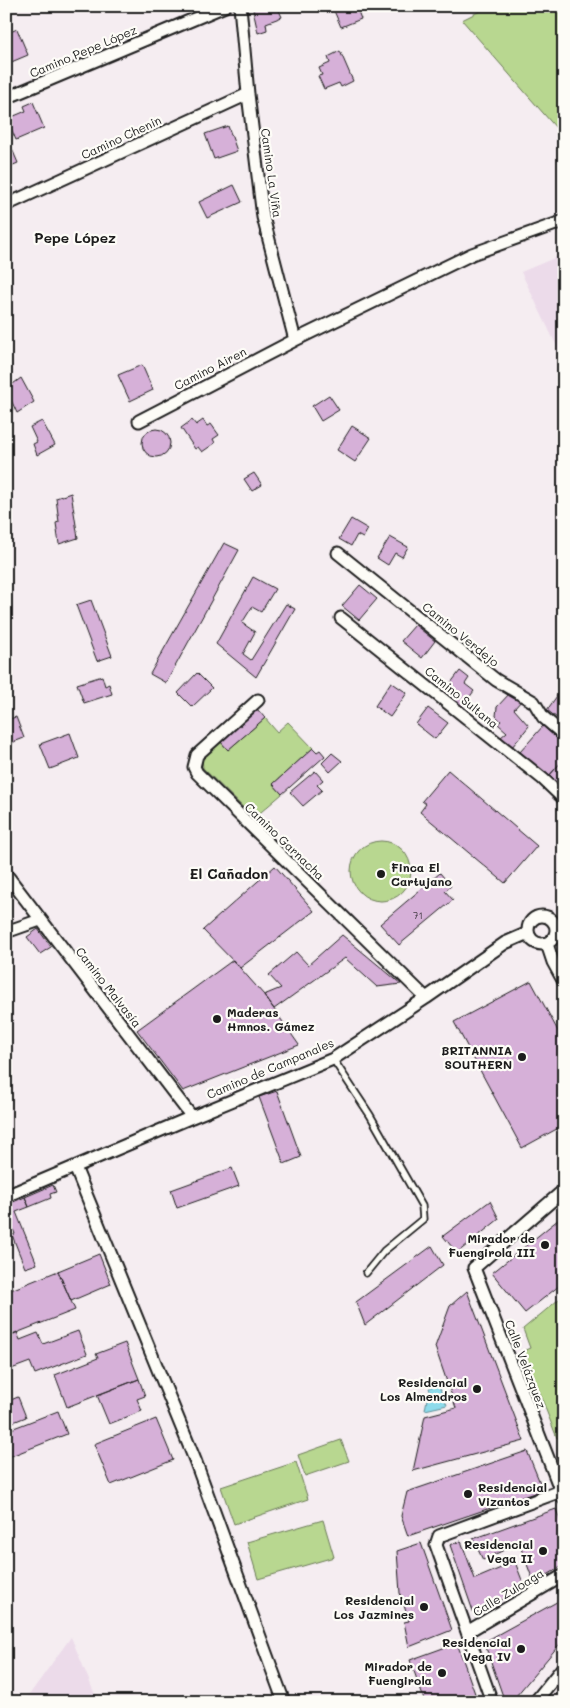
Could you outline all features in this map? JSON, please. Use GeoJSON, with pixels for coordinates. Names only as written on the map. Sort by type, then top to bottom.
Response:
{"type":"FeatureCollection","features":[{"type":"Feature","properties":{"kind":"street","name":"Camino Pepe López"},"geometry":{"type":"LineString","coordinates":[[6,98],[225,6]]}},
{"type":"Feature","properties":{"kind":"street","name":"Camino La Viña"},"geometry":{"type":"LineString","coordinates":[[240,6],[248,94],[263,217],[295,340]]}},
{"type":"Feature","properties":{"kind":"street","name":"Camino Chenin"},"geometry":{"type":"LineString","coordinates":[[6,205],[248,94]]}},
{"type":"Feature","properties":{"kind":"street","name":"Camino Airen"},"geometry":{"type":"LineString","coordinates":[[139,421],[295,340],[472,254],[564,221]]}},
{"type":"Feature","properties":{"kind":"street","name":"Camino Verdejo"},"geometry":{"type":"LineString","coordinates":[[338,553],[496,680],[534,702],[543,717],[564,735]]}},
{"type":"Feature","properties":{"kind":"street","name":"Camino Sultana"},"geometry":{"type":"LineString","coordinates":[[342,618],[543,779],[564,799]]}},
{"type":"Feature","properties":{"kind":"street","name":"Camino Garnacha"},"geometry":{"type":"LineString","coordinates":[[258,700],[197,755],[194,767],[197,773],[426,998]]}},
{"type":"Feature","properties":{"kind":"street","name":"Camino Malvasía"},"geometry":{"type":"LineString","coordinates":[[6,874],[192,1116]]}},
{"type":"Feature","properties":{"kind":"street"},"geometry":{"type":"LineString","coordinates":[[544,916],[558,919],[556,932],[547,944],[537,944],[529,938],[529,924],[535,917],[544,916]]}},
{"type":"Feature","properties":{"kind":"street"},"geometry":{"type":"LineString","coordinates":[[6,932],[40,920]]}},
{"type":"Feature","properties":{"kind":"street","name":"Camino de Campanales"},"geometry":{"type":"LineString","coordinates":[[6,1196],[192,1116],[333,1059],[505,944],[528,933]]}},
{"type":"Feature","properties":{"kind":"street"},"geometry":{"type":"LineString","coordinates":[[547,944],[553,962],[564,982]]}},
{"type":"Feature","properties":{"kind":"street"},"geometry":{"type":"LineString","coordinates":[[74,1167],[195,1460],[284,1702]]}},
{"type":"Feature","properties":{"kind":"street","name":"Calle Velázquez"},"geometry":{"type":"LineString","coordinates":[[562,1495],[474,1268],[564,1190]]}},
{"type":"Feature","properties":{"kind":"street"},"geometry":{"type":"LineString","coordinates":[[492,1702],[436,1545],[439,1536],[562,1495]]}},
{"type":"Feature","properties":{"kind":"street","name":"Calle Zuloaga"},"geometry":{"type":"LineString","coordinates":[[467,1632],[564,1575]]}},
{"type":"Feature","properties":{"kind":"street"},"geometry":{"type":"LineString","coordinates":[[535,1702],[564,1666]]}},
{"type":"Feature","properties":{"kind":"lane"},"geometry":{"type":"LineString","coordinates":[[333,1059],[370,1115],[422,1206],[423,1219],[384,1252],[366,1273]]}},
{"type":"Feature","properties":{"kind":"shaded area"},"geometry":{"type":"Polygon","coordinates":[[[564,254],[564,361],[521,272],[564,254]]]}},
{"type":"Feature","properties":{"kind":"shaded area"},"geometry":{"type":"Polygon","coordinates":[[[71,1637],[98,1702],[24,1702],[71,1637]]]}},
{"type":"Feature","properties":{"kind":"green space"},"geometry":{"type":"Polygon","coordinates":[[[490,6],[564,6],[564,137],[462,20],[490,6]]]}},
{"type":"Feature","properties":{"kind":"green space"},"geometry":{"type":"Polygon","coordinates":[[[265,718],[277,732],[288,722],[313,748],[273,784],[282,794],[254,818],[203,768],[202,758],[220,741],[228,750],[265,718]]]}},
{"type":"Feature","properties":{"kind":"green space","name":"Finca El Cartujano"},"geometry":{"type":"Polygon","coordinates":[[[375,841],[387,841],[398,846],[406,854],[411,865],[409,883],[398,896],[387,901],[375,901],[364,896],[356,888],[351,877],[351,865],[356,854],[364,846],[375,841]]]}},
{"type":"Feature","properties":{"kind":"green space"},"geometry":{"type":"Polygon","coordinates":[[[564,1295],[564,1436],[557,1438],[523,1351],[530,1348],[523,1329],[564,1295]]]}},
{"type":"Feature","properties":{"kind":"green space"},"geometry":{"type":"Polygon","coordinates":[[[341,1440],[349,1461],[305,1476],[298,1455],[341,1440]]]}},
{"type":"Feature","properties":{"kind":"green space"},"geometry":{"type":"Polygon","coordinates":[[[296,1462],[308,1499],[234,1524],[221,1487],[296,1462]]]}},
{"type":"Feature","properties":{"kind":"green space"},"geometry":{"type":"Polygon","coordinates":[[[323,1520],[334,1557],[258,1579],[247,1542],[323,1520]]]}},
{"type":"Feature","properties":{"kind":"water"},"geometry":{"type":"Polygon","coordinates":[[[438,1384],[447,1405],[425,1410],[427,1399],[432,1396],[429,1388],[438,1384]]]}},
{"type":"Feature","properties":{"kind":"building"},"geometry":{"type":"Polygon","coordinates":[[[261,6],[277,6],[282,17],[266,23],[267,30],[258,33],[253,10],[261,6]]]}},
{"type":"Feature","properties":{"kind":"building"},"geometry":{"type":"Polygon","coordinates":[[[332,6],[356,6],[361,19],[341,27],[332,6]]]}},
{"type":"Feature","properties":{"kind":"building"},"geometry":{"type":"Polygon","coordinates":[[[17,29],[28,55],[9,63],[6,57],[6,34],[17,29]]]}},
{"type":"Feature","properties":{"kind":"building"},"geometry":{"type":"Polygon","coordinates":[[[340,51],[353,81],[341,87],[339,83],[324,89],[318,76],[322,75],[319,68],[330,63],[328,57],[340,51]]]}},
{"type":"Feature","properties":{"kind":"building"},"geometry":{"type":"Polygon","coordinates":[[[33,102],[44,128],[16,140],[7,119],[26,111],[24,106],[33,102]]]}},
{"type":"Feature","properties":{"kind":"building"},"geometry":{"type":"Polygon","coordinates":[[[228,126],[237,151],[214,159],[205,134],[228,126]]]}},
{"type":"Feature","properties":{"kind":"building"},"geometry":{"type":"Polygon","coordinates":[[[12,149],[18,163],[6,168],[6,151],[12,149]]]}},
{"type":"Feature","properties":{"kind":"building"},"geometry":{"type":"Polygon","coordinates":[[[234,185],[242,202],[207,218],[199,202],[234,185]]]}},
{"type":"Feature","properties":{"kind":"building"},"geometry":{"type":"Polygon","coordinates":[[[142,365],[153,390],[130,401],[118,375],[142,365]]]}},
{"type":"Feature","properties":{"kind":"building"},"geometry":{"type":"Polygon","coordinates":[[[21,378],[34,402],[17,413],[6,389],[21,378]]]}},
{"type":"Feature","properties":{"kind":"building"},"geometry":{"type":"Polygon","coordinates":[[[329,395],[339,410],[321,421],[312,406],[329,395]]]}},
{"type":"Feature","properties":{"kind":"building"},"geometry":{"type":"Polygon","coordinates":[[[192,420],[196,425],[203,420],[207,426],[211,424],[219,435],[213,439],[215,443],[202,452],[198,447],[195,449],[181,428],[192,420]]]}},
{"type":"Feature","properties":{"kind":"building"},"geometry":{"type":"Polygon","coordinates":[[[42,421],[55,445],[37,455],[33,444],[37,442],[30,427],[42,421]]]}},
{"type":"Feature","properties":{"kind":"building"},"geometry":{"type":"Polygon","coordinates":[[[352,426],[371,438],[355,462],[337,450],[352,426]]]}},
{"type":"Feature","properties":{"kind":"building"},"geometry":{"type":"Polygon","coordinates":[[[156,429],[166,433],[170,443],[166,453],[156,457],[146,453],[142,443],[146,433],[156,429]]]}},
{"type":"Feature","properties":{"kind":"building"},"geometry":{"type":"Polygon","coordinates":[[[254,473],[262,485],[252,491],[244,479],[254,473]]]}},
{"type":"Feature","properties":{"kind":"building"},"geometry":{"type":"Polygon","coordinates":[[[71,493],[78,538],[59,544],[56,523],[59,522],[56,498],[71,493]]]}},
{"type":"Feature","properties":{"kind":"building"},"geometry":{"type":"Polygon","coordinates":[[[351,519],[368,529],[363,538],[357,535],[351,546],[339,539],[351,519]]]}},
{"type":"Feature","properties":{"kind":"building"},"geometry":{"type":"Polygon","coordinates":[[[390,537],[408,547],[402,557],[395,553],[388,565],[377,558],[390,537]]]}},
{"type":"Feature","properties":{"kind":"building"},"geometry":{"type":"Polygon","coordinates":[[[224,543],[239,550],[166,683],[150,674],[224,543]]]}},
{"type":"Feature","properties":{"kind":"building"},"geometry":{"type":"Polygon","coordinates":[[[253,577],[275,589],[261,612],[252,607],[242,623],[255,632],[243,654],[251,660],[286,604],[295,609],[256,677],[216,644],[253,577]]]}},
{"type":"Feature","properties":{"kind":"building"},"geometry":{"type":"Polygon","coordinates":[[[360,585],[377,599],[359,620],[342,606],[360,585]]]}},
{"type":"Feature","properties":{"kind":"building"},"geometry":{"type":"Polygon","coordinates":[[[91,600],[112,656],[97,661],[76,605],[91,600]]]}},
{"type":"Feature","properties":{"kind":"building"},"geometry":{"type":"Polygon","coordinates":[[[415,625],[435,641],[422,658],[401,641],[415,625]]]}},
{"type":"Feature","properties":{"kind":"building"},"geometry":{"type":"Polygon","coordinates":[[[460,671],[469,678],[465,684],[474,691],[462,707],[443,693],[460,671]]]}},
{"type":"Feature","properties":{"kind":"building"},"geometry":{"type":"Polygon","coordinates":[[[197,673],[212,688],[192,707],[178,693],[197,673]]]}},
{"type":"Feature","properties":{"kind":"building"},"geometry":{"type":"Polygon","coordinates":[[[102,676],[105,686],[109,684],[112,694],[84,703],[77,684],[102,676]]]}},
{"type":"Feature","properties":{"kind":"building"},"geometry":{"type":"Polygon","coordinates":[[[391,682],[407,693],[390,717],[375,706],[391,682]]]}},
{"type":"Feature","properties":{"kind":"building"},"geometry":{"type":"Polygon","coordinates":[[[564,686],[564,709],[557,718],[547,710],[564,686]]]}},
{"type":"Feature","properties":{"kind":"building"},"geometry":{"type":"Polygon","coordinates":[[[510,693],[522,700],[514,709],[529,726],[512,747],[501,737],[507,732],[498,724],[501,721],[496,716],[497,707],[510,693]]]}},
{"type":"Feature","properties":{"kind":"building"},"geometry":{"type":"Polygon","coordinates":[[[428,708],[448,723],[435,739],[416,724],[428,708]]]}},
{"type":"Feature","properties":{"kind":"building"},"geometry":{"type":"Polygon","coordinates":[[[257,709],[265,718],[228,750],[220,741],[257,709]]]}},
{"type":"Feature","properties":{"kind":"building"},"geometry":{"type":"Polygon","coordinates":[[[16,717],[24,738],[6,745],[6,720],[16,717]]]}},
{"type":"Feature","properties":{"kind":"building"},"geometry":{"type":"Polygon","coordinates":[[[543,726],[564,745],[564,759],[548,777],[520,752],[543,726]]]}},
{"type":"Feature","properties":{"kind":"building"},"geometry":{"type":"Polygon","coordinates":[[[70,733],[79,758],[50,769],[40,744],[70,733]]]}},
{"type":"Feature","properties":{"kind":"building"},"geometry":{"type":"Polygon","coordinates":[[[313,748],[317,752],[320,750],[325,756],[282,794],[273,784],[313,748]]]}},
{"type":"Feature","properties":{"kind":"building"},"geometry":{"type":"Polygon","coordinates":[[[332,753],[342,761],[330,772],[322,763],[332,753]]]}},
{"type":"Feature","properties":{"kind":"building"},"geometry":{"type":"Polygon","coordinates":[[[564,759],[564,792],[548,777],[564,759]]]}},
{"type":"Feature","properties":{"kind":"building"},"geometry":{"type":"Polygon","coordinates":[[[448,770],[537,846],[505,883],[420,812],[426,804],[422,801],[448,770]]]}},
{"type":"Feature","properties":{"kind":"building"},"geometry":{"type":"Polygon","coordinates":[[[315,771],[323,780],[317,785],[322,790],[303,806],[290,792],[315,771]]]}},
{"type":"Feature","properties":{"kind":"building"},"geometry":{"type":"Polygon","coordinates":[[[275,866],[314,911],[240,968],[203,930],[275,866]]]}},
{"type":"Feature","properties":{"kind":"building"},"geometry":{"type":"Polygon","coordinates":[[[440,873],[451,886],[445,891],[453,900],[399,945],[380,924],[440,873]]]}},
{"type":"Feature","properties":{"kind":"building"},"geometry":{"type":"Polygon","coordinates":[[[38,929],[51,947],[40,954],[27,937],[38,929]]]}},
{"type":"Feature","properties":{"kind":"building"},"geometry":{"type":"Polygon","coordinates":[[[342,935],[401,984],[377,987],[345,958],[274,1009],[264,995],[281,988],[269,975],[296,952],[308,965],[342,935]]]}},
{"type":"Feature","properties":{"kind":"building","name":"Maderas Hmnos. Gámez"},"geometry":{"type":"Polygon","coordinates":[[[233,960],[264,995],[299,1045],[183,1091],[137,1030],[233,960]]]}},
{"type":"Feature","properties":{"kind":"building"},"geometry":{"type":"Polygon","coordinates":[[[531,981],[564,1042],[564,1125],[522,1148],[454,1022],[531,981]]]}},
{"type":"Feature","properties":{"kind":"building"},"geometry":{"type":"Polygon","coordinates":[[[277,1091],[301,1157],[284,1164],[259,1097],[277,1091]]]}},
{"type":"Feature","properties":{"kind":"building"},"geometry":{"type":"Polygon","coordinates":[[[232,1168],[239,1186],[177,1208],[171,1190],[232,1168]]]}},
{"type":"Feature","properties":{"kind":"building"},"geometry":{"type":"Polygon","coordinates":[[[53,1185],[56,1192],[50,1194],[51,1198],[29,1207],[25,1197],[53,1185]]]}},
{"type":"Feature","properties":{"kind":"building"},"geometry":{"type":"Polygon","coordinates":[[[25,1197],[29,1207],[16,1212],[37,1264],[25,1268],[12,1235],[15,1234],[6,1212],[6,1205],[25,1197]]]}},
{"type":"Feature","properties":{"kind":"building"},"geometry":{"type":"Polygon","coordinates":[[[490,1201],[499,1219],[457,1253],[443,1236],[490,1201]]]}},
{"type":"Feature","properties":{"kind":"building","name":"Mirador de Fuengirola III"},"geometry":{"type":"Polygon","coordinates":[[[564,1215],[564,1282],[525,1313],[492,1273],[564,1215]]]}},
{"type":"Feature","properties":{"kind":"building"},"geometry":{"type":"Polygon","coordinates":[[[432,1246],[443,1265],[365,1325],[356,1302],[432,1246]]]}},
{"type":"Feature","properties":{"kind":"building"},"geometry":{"type":"Polygon","coordinates":[[[99,1254],[111,1284],[71,1301],[58,1271],[99,1254]]]}},
{"type":"Feature","properties":{"kind":"building"},"geometry":{"type":"Polygon","coordinates":[[[58,1271],[75,1310],[6,1337],[6,1292],[58,1271]]]}},
{"type":"Feature","properties":{"kind":"building","name":"Residencial Los Almendros"},"geometry":{"type":"Polygon","coordinates":[[[467,1291],[524,1441],[413,1471],[425,1416],[456,1408],[435,1347],[450,1306],[467,1291]]]}},
{"type":"Feature","properties":{"kind":"building"},"geometry":{"type":"Polygon","coordinates":[[[78,1331],[87,1354],[35,1374],[30,1362],[6,1371],[6,1337],[17,1332],[20,1340],[38,1333],[43,1344],[78,1331]]]}},
{"type":"Feature","properties":{"kind":"building"},"geometry":{"type":"Polygon","coordinates":[[[125,1343],[139,1379],[67,1407],[55,1375],[98,1358],[96,1354],[125,1343]]]}},
{"type":"Feature","properties":{"kind":"building"},"geometry":{"type":"Polygon","coordinates":[[[139,1379],[145,1396],[137,1399],[142,1411],[109,1424],[97,1395],[139,1379]]]}},
{"type":"Feature","properties":{"kind":"building"},"geometry":{"type":"Polygon","coordinates":[[[18,1397],[26,1417],[6,1425],[6,1402],[18,1397]]]}},
{"type":"Feature","properties":{"kind":"building"},"geometry":{"type":"Polygon","coordinates":[[[58,1411],[67,1434],[6,1458],[6,1431],[58,1411]]]}},
{"type":"Feature","properties":{"kind":"building"},"geometry":{"type":"Polygon","coordinates":[[[156,1419],[173,1460],[111,1485],[94,1444],[156,1419]]]}},
{"type":"Feature","properties":{"kind":"building","name":"Residencial Vizantos"},"geometry":{"type":"Polygon","coordinates":[[[527,1451],[543,1490],[408,1536],[401,1516],[407,1492],[527,1451]]]}},
{"type":"Feature","properties":{"kind":"building","name":"Residencial Vega II"},"geometry":{"type":"Polygon","coordinates":[[[556,1509],[564,1531],[564,1565],[534,1583],[519,1543],[483,1560],[473,1539],[556,1509]]]}},
{"type":"Feature","properties":{"kind":"building"},"geometry":{"type":"Polygon","coordinates":[[[461,1541],[475,1579],[515,1562],[525,1588],[474,1614],[450,1545],[461,1541]]]}},
{"type":"Feature","properties":{"kind":"building","name":"Residencial Los Jazmines"},"geometry":{"type":"Polygon","coordinates":[[[421,1543],[452,1630],[409,1647],[404,1622],[409,1621],[400,1593],[397,1551],[421,1543]]]}},
{"type":"Feature","properties":{"kind":"building","name":"Residencial Vega IV"},"geometry":{"type":"Polygon","coordinates":[[[564,1598],[564,1639],[511,1702],[505,1702],[484,1642],[564,1598]]]}},
{"type":"Feature","properties":{"kind":"building","name":"Mirador de Fuengirola"},"geometry":{"type":"Polygon","coordinates":[[[457,1643],[478,1702],[425,1702],[410,1660],[457,1643]]]}},
{"type":"Feature","properties":{"kind":"place","name":"Finca El Cartujano"},"geometry":{"type":"Point","coordinates":[381,874]}},
{"type":"Feature","properties":{"kind":"place","name":"Maderas Hmnos. Gámez"},"geometry":{"type":"Point","coordinates":[217,1019]}},
{"type":"Feature","properties":{"kind":"place","name":"BRITANNIA SOUTHERN"},"geometry":{"type":"Point","coordinates":[522,1057]}},
{"type":"Feature","properties":{"kind":"place","name":"Mirador de Fuengirola III"},"geometry":{"type":"Point","coordinates":[545,1245]}},
{"type":"Feature","properties":{"kind":"place","name":"Residencial Los Almendros"},"geometry":{"type":"Point","coordinates":[477,1389]}},
{"type":"Feature","properties":{"kind":"place","name":"Residencial Vizantos"},"geometry":{"type":"Point","coordinates":[468,1494]}},
{"type":"Feature","properties":{"kind":"place","name":"Residencial Vega II"},"geometry":{"type":"Point","coordinates":[543,1551]}},
{"type":"Feature","properties":{"kind":"place","name":"Residencial Los Jazmines"},"geometry":{"type":"Point","coordinates":[424,1607]}},
{"type":"Feature","properties":{"kind":"place","name":"Residencial Vega IV"},"geometry":{"type":"Point","coordinates":[521,1649]}},
{"type":"Feature","properties":{"kind":"place","name":"Mirador de Fuengirola"},"geometry":{"type":"Point","coordinates":[442,1673]}},
{"type":"Feature","properties":{"kind":"district","name":"Pepe López"},"geometry":{"type":"Point","coordinates":[75,237]}},
{"type":"Feature","properties":{"kind":"district","name":"El Cañadon"},"geometry":{"type":"Point","coordinates":[229,873]}}]}
